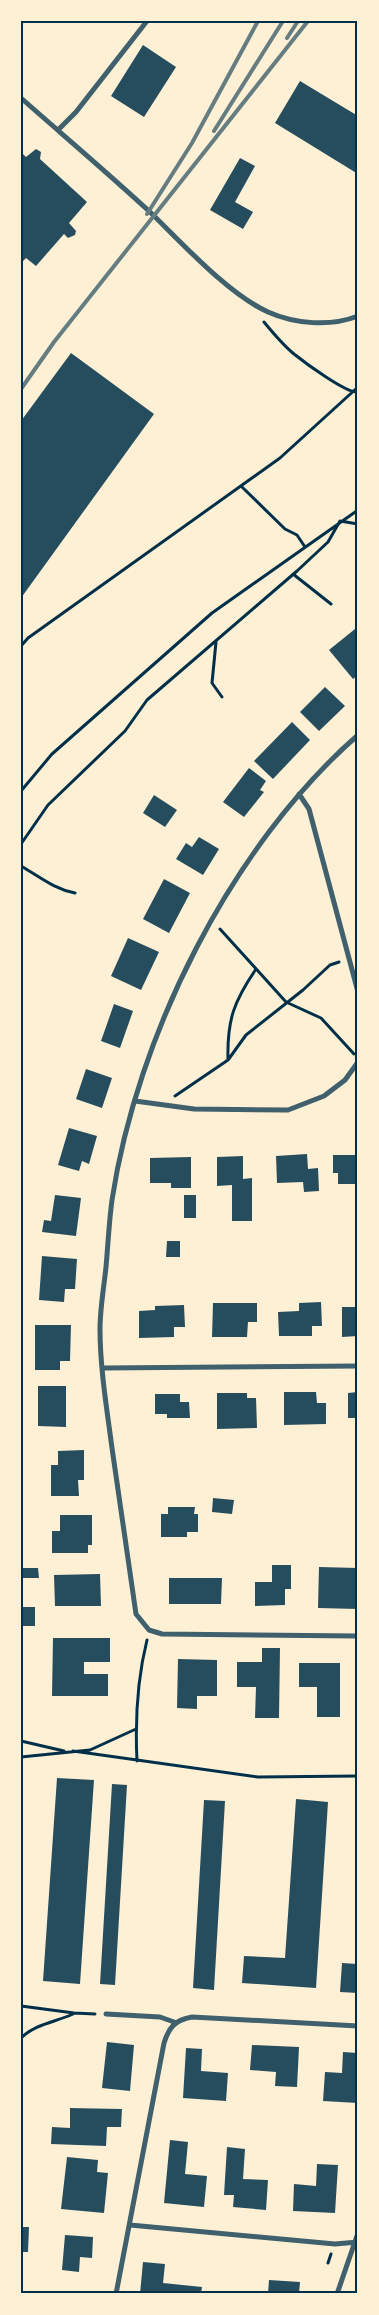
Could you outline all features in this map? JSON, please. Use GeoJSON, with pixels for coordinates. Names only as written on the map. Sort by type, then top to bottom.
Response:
{"type":"FeatureCollection","features":[{"type":"Feature","properties":{"kind":"street"},"geometry":{"type":"LineString","coordinates":[[58,130],[76,112],[147,21]]}},
{"type":"Feature","properties":{"kind":"street"},"geometry":{"type":"LineString","coordinates":[[21,98],[128,192],[218,276],[251,302],[268,312],[306,322],[327,322],[358,316]]}},
{"type":"Feature","properties":{"kind":"street"},"geometry":{"type":"LineString","coordinates":[[358,735],[299,794],[236,880],[192,956],[163,1016],[135,1100],[124,1141],[112,1200],[100,1329],[105,1397],[136,1614],[149,1630],[162,1634],[358,1636]]}},
{"type":"Feature","properties":{"kind":"street"},"geometry":{"type":"LineString","coordinates":[[299,794],[309,809],[358,992]]}},
{"type":"Feature","properties":{"kind":"street"},"geometry":{"type":"LineString","coordinates":[[135,1100],[162,1106],[194,1109],[288,1110],[324,1096],[345,1080],[358,1060]]}},
{"type":"Feature","properties":{"kind":"street"},"geometry":{"type":"LineString","coordinates":[[104,1368],[358,1366]]}},
{"type":"Feature","properties":{"kind":"street"},"geometry":{"type":"LineString","coordinates":[[106,2014],[160,2017],[174,2022],[192,2017],[358,2026]]}},
{"type":"Feature","properties":{"kind":"street"},"geometry":{"type":"LineString","coordinates":[[116,2294],[164,2043],[174,2022]]}},
{"type":"Feature","properties":{"kind":"street"},"geometry":{"type":"LineString","coordinates":[[130,2225],[335,2244],[356,2242]]}},
{"type":"Feature","properties":{"kind":"street"},"geometry":{"type":"LineString","coordinates":[[337,2294],[358,2233]]}},
{"type":"Feature","properties":{"kind":"path"},"geometry":{"type":"LineString","coordinates":[[262,321],[294,354],[336,384],[353,392],[358,392]]}},
{"type":"Feature","properties":{"kind":"path"},"geometry":{"type":"LineString","coordinates":[[21,646],[28,638],[280,458],[358,386]]}},
{"type":"Feature","properties":{"kind":"path"},"geometry":{"type":"LineString","coordinates":[[240,486],[285,529],[297,535],[305,547]]}},
{"type":"Feature","properties":{"kind":"path"},"geometry":{"type":"LineString","coordinates":[[21,791],[52,754],[212,613],[358,510]]}},
{"type":"Feature","properties":{"kind":"path"},"geometry":{"type":"LineString","coordinates":[[340,521],[358,524]]}},
{"type":"Feature","properties":{"kind":"path"},"geometry":{"type":"LineString","coordinates":[[21,844],[48,805],[124,731],[147,700],[328,542],[340,521]]}},
{"type":"Feature","properties":{"kind":"path"},"geometry":{"type":"LineString","coordinates":[[293,574],[331,604]]}},
{"type":"Feature","properties":{"kind":"path"},"geometry":{"type":"LineString","coordinates":[[216,641],[212,683],[222,697]]}},
{"type":"Feature","properties":{"kind":"path"},"geometry":{"type":"LineString","coordinates":[[21,866],[49,884],[63,891],[75,894]]}},
{"type":"Feature","properties":{"kind":"path"},"geometry":{"type":"LineString","coordinates":[[212,921],[286,1002],[321,1018],[358,1060]]}},
{"type":"Feature","properties":{"kind":"path"},"geometry":{"type":"LineString","coordinates":[[162,1106],[228,1060],[246,1035],[330,965],[349,960]]}},
{"type":"Feature","properties":{"kind":"path"},"geometry":{"type":"LineString","coordinates":[[228,1060],[228,1025],[241,991],[256,969]]}},
{"type":"Feature","properties":{"kind":"path"},"geometry":{"type":"LineString","coordinates":[[137,1761],[136,1729],[140,1667],[149,1630]]}},
{"type":"Feature","properties":{"kind":"path"},"geometry":{"type":"LineString","coordinates":[[21,1757],[90,1750],[136,1729]]}},
{"type":"Feature","properties":{"kind":"path"},"geometry":{"type":"LineString","coordinates":[[21,1741],[67,1752]]}},
{"type":"Feature","properties":{"kind":"path"},"geometry":{"type":"LineString","coordinates":[[73,1751],[258,1777],[358,1776]]}},
{"type":"Feature","properties":{"kind":"path"},"geometry":{"type":"LineString","coordinates":[[21,2006],[74,2013],[106,2014]]}},
{"type":"Feature","properties":{"kind":"path"},"geometry":{"type":"LineString","coordinates":[[21,2038],[40,2025],[53,2023],[74,2013]]}},
{"type":"Feature","properties":{"kind":"building"},"geometry":{"type":"Polygon","coordinates":[[[143,45],[176,67],[144,117],[111,96],[143,45]]]}},
{"type":"Feature","properties":{"kind":"building"},"geometry":{"type":"Polygon","coordinates":[[[300,81],[358,116],[358,174],[275,123],[300,81]]]}},
{"type":"Feature","properties":{"kind":"building"},"geometry":{"type":"Polygon","coordinates":[[[36,149],[41,152],[40,159],[87,202],[69,223],[76,231],[75,235],[68,238],[64,234],[36,266],[26,258],[21,263],[21,152],[26,157],[36,149]]]}},
{"type":"Feature","properties":{"kind":"building"},"geometry":{"type":"Polygon","coordinates":[[[240,158],[255,166],[235,202],[253,212],[243,229],[210,210],[240,158]]]}},
{"type":"Feature","properties":{"kind":"building"},"geometry":{"type":"Polygon","coordinates":[[[71,353],[154,414],[21,598],[21,421],[71,353]]]}},
{"type":"Feature","properties":{"kind":"building"},"geometry":{"type":"Polygon","coordinates":[[[355,629],[358,633],[358,675],[353,679],[329,650],[355,629]]]}},
{"type":"Feature","properties":{"kind":"building"},"geometry":{"type":"Polygon","coordinates":[[[325,687],[345,706],[319,731],[300,712],[325,687]]]}},
{"type":"Feature","properties":{"kind":"building"},"geometry":{"type":"Polygon","coordinates":[[[292,722],[310,740],[273,779],[254,761],[292,722]]]}},
{"type":"Feature","properties":{"kind":"building"},"geometry":{"type":"Polygon","coordinates":[[[249,768],[266,781],[260,790],[264,792],[244,817],[223,802],[249,768]]]}},
{"type":"Feature","properties":{"kind":"building"},"geometry":{"type":"Polygon","coordinates":[[[154,795],[177,810],[165,827],[143,813],[154,795]]]}},
{"type":"Feature","properties":{"kind":"building"},"geometry":{"type":"Polygon","coordinates":[[[199,837],[219,849],[203,875],[176,859],[186,843],[192,847],[199,837]]]}},
{"type":"Feature","properties":{"kind":"building"},"geometry":{"type":"Polygon","coordinates":[[[164,879],[190,893],[169,933],[143,919],[164,879]]]}},
{"type":"Feature","properties":{"kind":"building"},"geometry":{"type":"Polygon","coordinates":[[[128,938],[159,952],[141,990],[111,976],[128,938]]]}},
{"type":"Feature","properties":{"kind":"building"},"geometry":{"type":"Polygon","coordinates":[[[114,1004],[133,1011],[120,1048],[101,1041],[114,1004]]]}},
{"type":"Feature","properties":{"kind":"building"},"geometry":{"type":"Polygon","coordinates":[[[86,1069],[112,1078],[102,1108],[76,1099],[86,1069]]]}},
{"type":"Feature","properties":{"kind":"building"},"geometry":{"type":"Polygon","coordinates":[[[69,1128],[97,1136],[89,1164],[82,1161],[79,1171],[58,1165],[69,1128]]]}},
{"type":"Feature","properties":{"kind":"building"},"geometry":{"type":"Polygon","coordinates":[[[307,1154],[308,1169],[318,1168],[319,1191],[304,1192],[303,1182],[277,1183],[276,1156],[307,1154]]]}},
{"type":"Feature","properties":{"kind":"building"},"geometry":{"type":"Polygon","coordinates":[[[333,1155],[358,1155],[358,1184],[338,1184],[338,1173],[333,1173],[333,1155]]]}},
{"type":"Feature","properties":{"kind":"building"},"geometry":{"type":"Polygon","coordinates":[[[243,1156],[243,1179],[252,1178],[252,1221],[232,1221],[232,1185],[217,1186],[217,1157],[243,1156]]]}},
{"type":"Feature","properties":{"kind":"building"},"geometry":{"type":"Polygon","coordinates":[[[191,1157],[191,1188],[171,1188],[171,1183],[150,1183],[150,1158],[191,1157]]]}},
{"type":"Feature","properties":{"kind":"building"},"geometry":{"type":"Polygon","coordinates":[[[55,1195],[81,1198],[76,1236],[42,1232],[44,1220],[51,1221],[55,1195]]]}},
{"type":"Feature","properties":{"kind":"building"},"geometry":{"type":"Polygon","coordinates":[[[184,1195],[196,1195],[196,1218],[184,1218],[184,1195]]]}},
{"type":"Feature","properties":{"kind":"building"},"geometry":{"type":"Polygon","coordinates":[[[167,1241],[180,1241],[180,1257],[166,1257],[167,1241]]]}},
{"type":"Feature","properties":{"kind":"building"},"geometry":{"type":"Polygon","coordinates":[[[42,1256],[77,1259],[75,1289],[65,1289],[64,1302],[39,1300],[42,1256]]]}},
{"type":"Feature","properties":{"kind":"building"},"geometry":{"type":"Polygon","coordinates":[[[321,1302],[322,1326],[312,1326],[312,1336],[279,1336],[278,1312],[299,1311],[299,1303],[321,1302]]]}},
{"type":"Feature","properties":{"kind":"building"},"geometry":{"type":"Polygon","coordinates":[[[213,1303],[257,1303],[257,1322],[248,1322],[247,1337],[212,1337],[213,1303]]]}},
{"type":"Feature","properties":{"kind":"building"},"geometry":{"type":"Polygon","coordinates":[[[184,1305],[185,1327],[174,1327],[174,1337],[139,1338],[139,1311],[155,1310],[155,1306],[184,1305]]]}},
{"type":"Feature","properties":{"kind":"building"},"geometry":{"type":"Polygon","coordinates":[[[342,1307],[358,1307],[358,1336],[342,1337],[342,1307]]]}},
{"type":"Feature","properties":{"kind":"building"},"geometry":{"type":"Polygon","coordinates":[[[35,1325],[71,1325],[70,1361],[60,1361],[60,1370],[35,1370],[35,1325]]]}},
{"type":"Feature","properties":{"kind":"building"},"geometry":{"type":"Polygon","coordinates":[[[38,1386],[66,1386],[66,1427],[38,1426],[38,1386]]]}},
{"type":"Feature","properties":{"kind":"building"},"geometry":{"type":"Polygon","coordinates":[[[284,1392],[316,1392],[317,1403],[326,1403],[326,1424],[284,1425],[284,1392]]]}},
{"type":"Feature","properties":{"kind":"building"},"geometry":{"type":"Polygon","coordinates":[[[358,1392],[358,1418],[348,1418],[348,1393],[358,1392]]]}},
{"type":"Feature","properties":{"kind":"building"},"geometry":{"type":"Polygon","coordinates":[[[217,1393],[247,1393],[247,1398],[256,1398],[257,1428],[217,1429],[217,1393]]]}},
{"type":"Feature","properties":{"kind":"building"},"geometry":{"type":"Polygon","coordinates":[[[155,1394],[180,1394],[180,1402],[189,1402],[190,1418],[167,1418],[167,1414],[155,1414],[155,1394]]]}},
{"type":"Feature","properties":{"kind":"building"},"geometry":{"type":"Polygon","coordinates":[[[84,1450],[84,1480],[78,1480],[79,1496],[51,1496],[51,1465],[58,1465],[58,1451],[84,1450]]]}},
{"type":"Feature","properties":{"kind":"building"},"geometry":{"type":"Polygon","coordinates":[[[213,1498],[234,1500],[232,1514],[212,1512],[213,1498]]]}},
{"type":"Feature","properties":{"kind":"building"},"geometry":{"type":"Polygon","coordinates":[[[168,1507],[195,1507],[194,1514],[198,1514],[198,1532],[187,1532],[187,1537],[161,1537],[161,1514],[168,1514],[168,1507]]]}},
{"type":"Feature","properties":{"kind":"building"},"geometry":{"type":"Polygon","coordinates":[[[60,1515],[92,1515],[92,1545],[88,1545],[88,1553],[52,1553],[52,1531],[60,1531],[60,1515]]]}},
{"type":"Feature","properties":{"kind":"building"},"geometry":{"type":"Polygon","coordinates":[[[272,1565],[291,1565],[291,1589],[285,1589],[285,1605],[255,1606],[255,1582],[272,1582],[272,1565]]]}},
{"type":"Feature","properties":{"kind":"building"},"geometry":{"type":"Polygon","coordinates":[[[319,1567],[358,1568],[358,1609],[318,1608],[319,1567]]]}},
{"type":"Feature","properties":{"kind":"building"},"geometry":{"type":"Polygon","coordinates":[[[22,1568],[38,1568],[39,1578],[22,1578],[22,1568]]]}},
{"type":"Feature","properties":{"kind":"building"},"geometry":{"type":"Polygon","coordinates":[[[100,1574],[101,1606],[55,1606],[54,1575],[100,1574]]]}},
{"type":"Feature","properties":{"kind":"building"},"geometry":{"type":"Polygon","coordinates":[[[169,1578],[222,1578],[221,1604],[169,1604],[169,1578]]]}},
{"type":"Feature","properties":{"kind":"building"},"geometry":{"type":"Polygon","coordinates":[[[21,1607],[35,1607],[35,1626],[21,1626],[21,1607]]]}},
{"type":"Feature","properties":{"kind":"building"},"geometry":{"type":"Polygon","coordinates":[[[53,1638],[110,1638],[110,1662],[84,1662],[84,1674],[108,1674],[108,1696],[52,1696],[53,1638]]]}},
{"type":"Feature","properties":{"kind":"building"},"geometry":{"type":"Polygon","coordinates":[[[262,1648],[280,1648],[279,1718],[255,1718],[256,1687],[237,1687],[237,1662],[262,1662],[262,1648]]]}},
{"type":"Feature","properties":{"kind":"building"},"geometry":{"type":"Polygon","coordinates":[[[178,1659],[217,1660],[217,1696],[197,1696],[197,1709],[177,1708],[178,1659]]]}},
{"type":"Feature","properties":{"kind":"building"},"geometry":{"type":"Polygon","coordinates":[[[299,1663],[340,1663],[340,1717],[317,1717],[317,1687],[299,1687],[299,1663]]]}},
{"type":"Feature","properties":{"kind":"building"},"geometry":{"type":"Polygon","coordinates":[[[57,1778],[94,1780],[80,1984],[43,1981],[57,1778]]]}},
{"type":"Feature","properties":{"kind":"building"},"geometry":{"type":"Polygon","coordinates":[[[112,1784],[127,1785],[115,1985],[100,1984],[112,1784]]]}},
{"type":"Feature","properties":{"kind":"building"},"geometry":{"type":"Polygon","coordinates":[[[296,1799],[328,1802],[316,1988],[242,1983],[244,1956],[285,1958],[296,1799]]]}},
{"type":"Feature","properties":{"kind":"building"},"geometry":{"type":"Polygon","coordinates":[[[204,1800],[225,1801],[214,1990],[193,1988],[204,1800]]]}},
{"type":"Feature","properties":{"kind":"building"},"geometry":{"type":"Polygon","coordinates":[[[342,1963],[358,1964],[358,1993],[340,1992],[342,1963]]]}},
{"type":"Feature","properties":{"kind":"building"},"geometry":{"type":"Polygon","coordinates":[[[107,2042],[134,2045],[130,2091],[102,2088],[107,2042]]]}},
{"type":"Feature","properties":{"kind":"building"},"geometry":{"type":"Polygon","coordinates":[[[252,2045],[299,2047],[297,2087],[275,2086],[276,2072],[250,2070],[252,2045]]]}},
{"type":"Feature","properties":{"kind":"building"},"geometry":{"type":"Polygon","coordinates":[[[186,2048],[202,2049],[201,2071],[228,2073],[226,2101],[183,2098],[186,2048]]]}},
{"type":"Feature","properties":{"kind":"building"},"geometry":{"type":"Polygon","coordinates":[[[343,2052],[358,2053],[358,2103],[323,2101],[325,2072],[342,2073],[343,2052]]]}},
{"type":"Feature","properties":{"kind":"building"},"geometry":{"type":"Polygon","coordinates":[[[70,2108],[122,2109],[121,2127],[107,2127],[106,2146],[51,2144],[52,2127],[70,2128],[70,2108]]]}},
{"type":"Feature","properties":{"kind":"building"},"geometry":{"type":"Polygon","coordinates":[[[170,2140],[188,2142],[185,2174],[207,2176],[204,2207],[164,2203],[170,2140]]]}},
{"type":"Feature","properties":{"kind":"building"},"geometry":{"type":"Polygon","coordinates":[[[227,2147],[245,2149],[243,2179],[268,2180],[266,2210],[233,2207],[234,2195],[224,2195],[227,2147]]]}},
{"type":"Feature","properties":{"kind":"building"},"geometry":{"type":"Polygon","coordinates":[[[67,2157],[98,2160],[97,2172],[108,2173],[104,2213],[61,2209],[67,2157]]]}},
{"type":"Feature","properties":{"kind":"building"},"geometry":{"type":"Polygon","coordinates":[[[317,2164],[338,2165],[335,2213],[293,2211],[294,2184],[316,2186],[317,2164]]]}},
{"type":"Feature","properties":{"kind":"building"},"geometry":{"type":"Polygon","coordinates":[[[21,2227],[29,2227],[28,2252],[21,2252],[21,2227]]]}},
{"type":"Feature","properties":{"kind":"building"},"geometry":{"type":"Polygon","coordinates":[[[65,2235],[93,2237],[92,2258],[80,2257],[79,2272],[62,2270],[65,2235]]]}},
{"type":"Feature","properties":{"kind":"building"},"geometry":{"type":"Polygon","coordinates":[[[143,2262],[165,2264],[163,2283],[202,2287],[201,2294],[140,2294],[143,2262]]]}},
{"type":"Feature","properties":{"kind":"building"},"geometry":{"type":"Polygon","coordinates":[[[269,2280],[300,2282],[299,2294],[268,2294],[269,2280]]]}},
{"type":"Feature","properties":{"kind":"railway"},"geometry":{"type":"LineString","coordinates":[[147,214],[192,143],[258,21]]}},
{"type":"Feature","properties":{"kind":"railway"},"geometry":{"type":"LineString","coordinates":[[214,131],[283,21]]}},
{"type":"Feature","properties":{"kind":"railway"},"geometry":{"type":"LineString","coordinates":[[287,38],[298,21]]}},
{"type":"Feature","properties":{"kind":"railway"},"geometry":{"type":"LineString","coordinates":[[21,389],[54,342],[308,21]]}}]}
